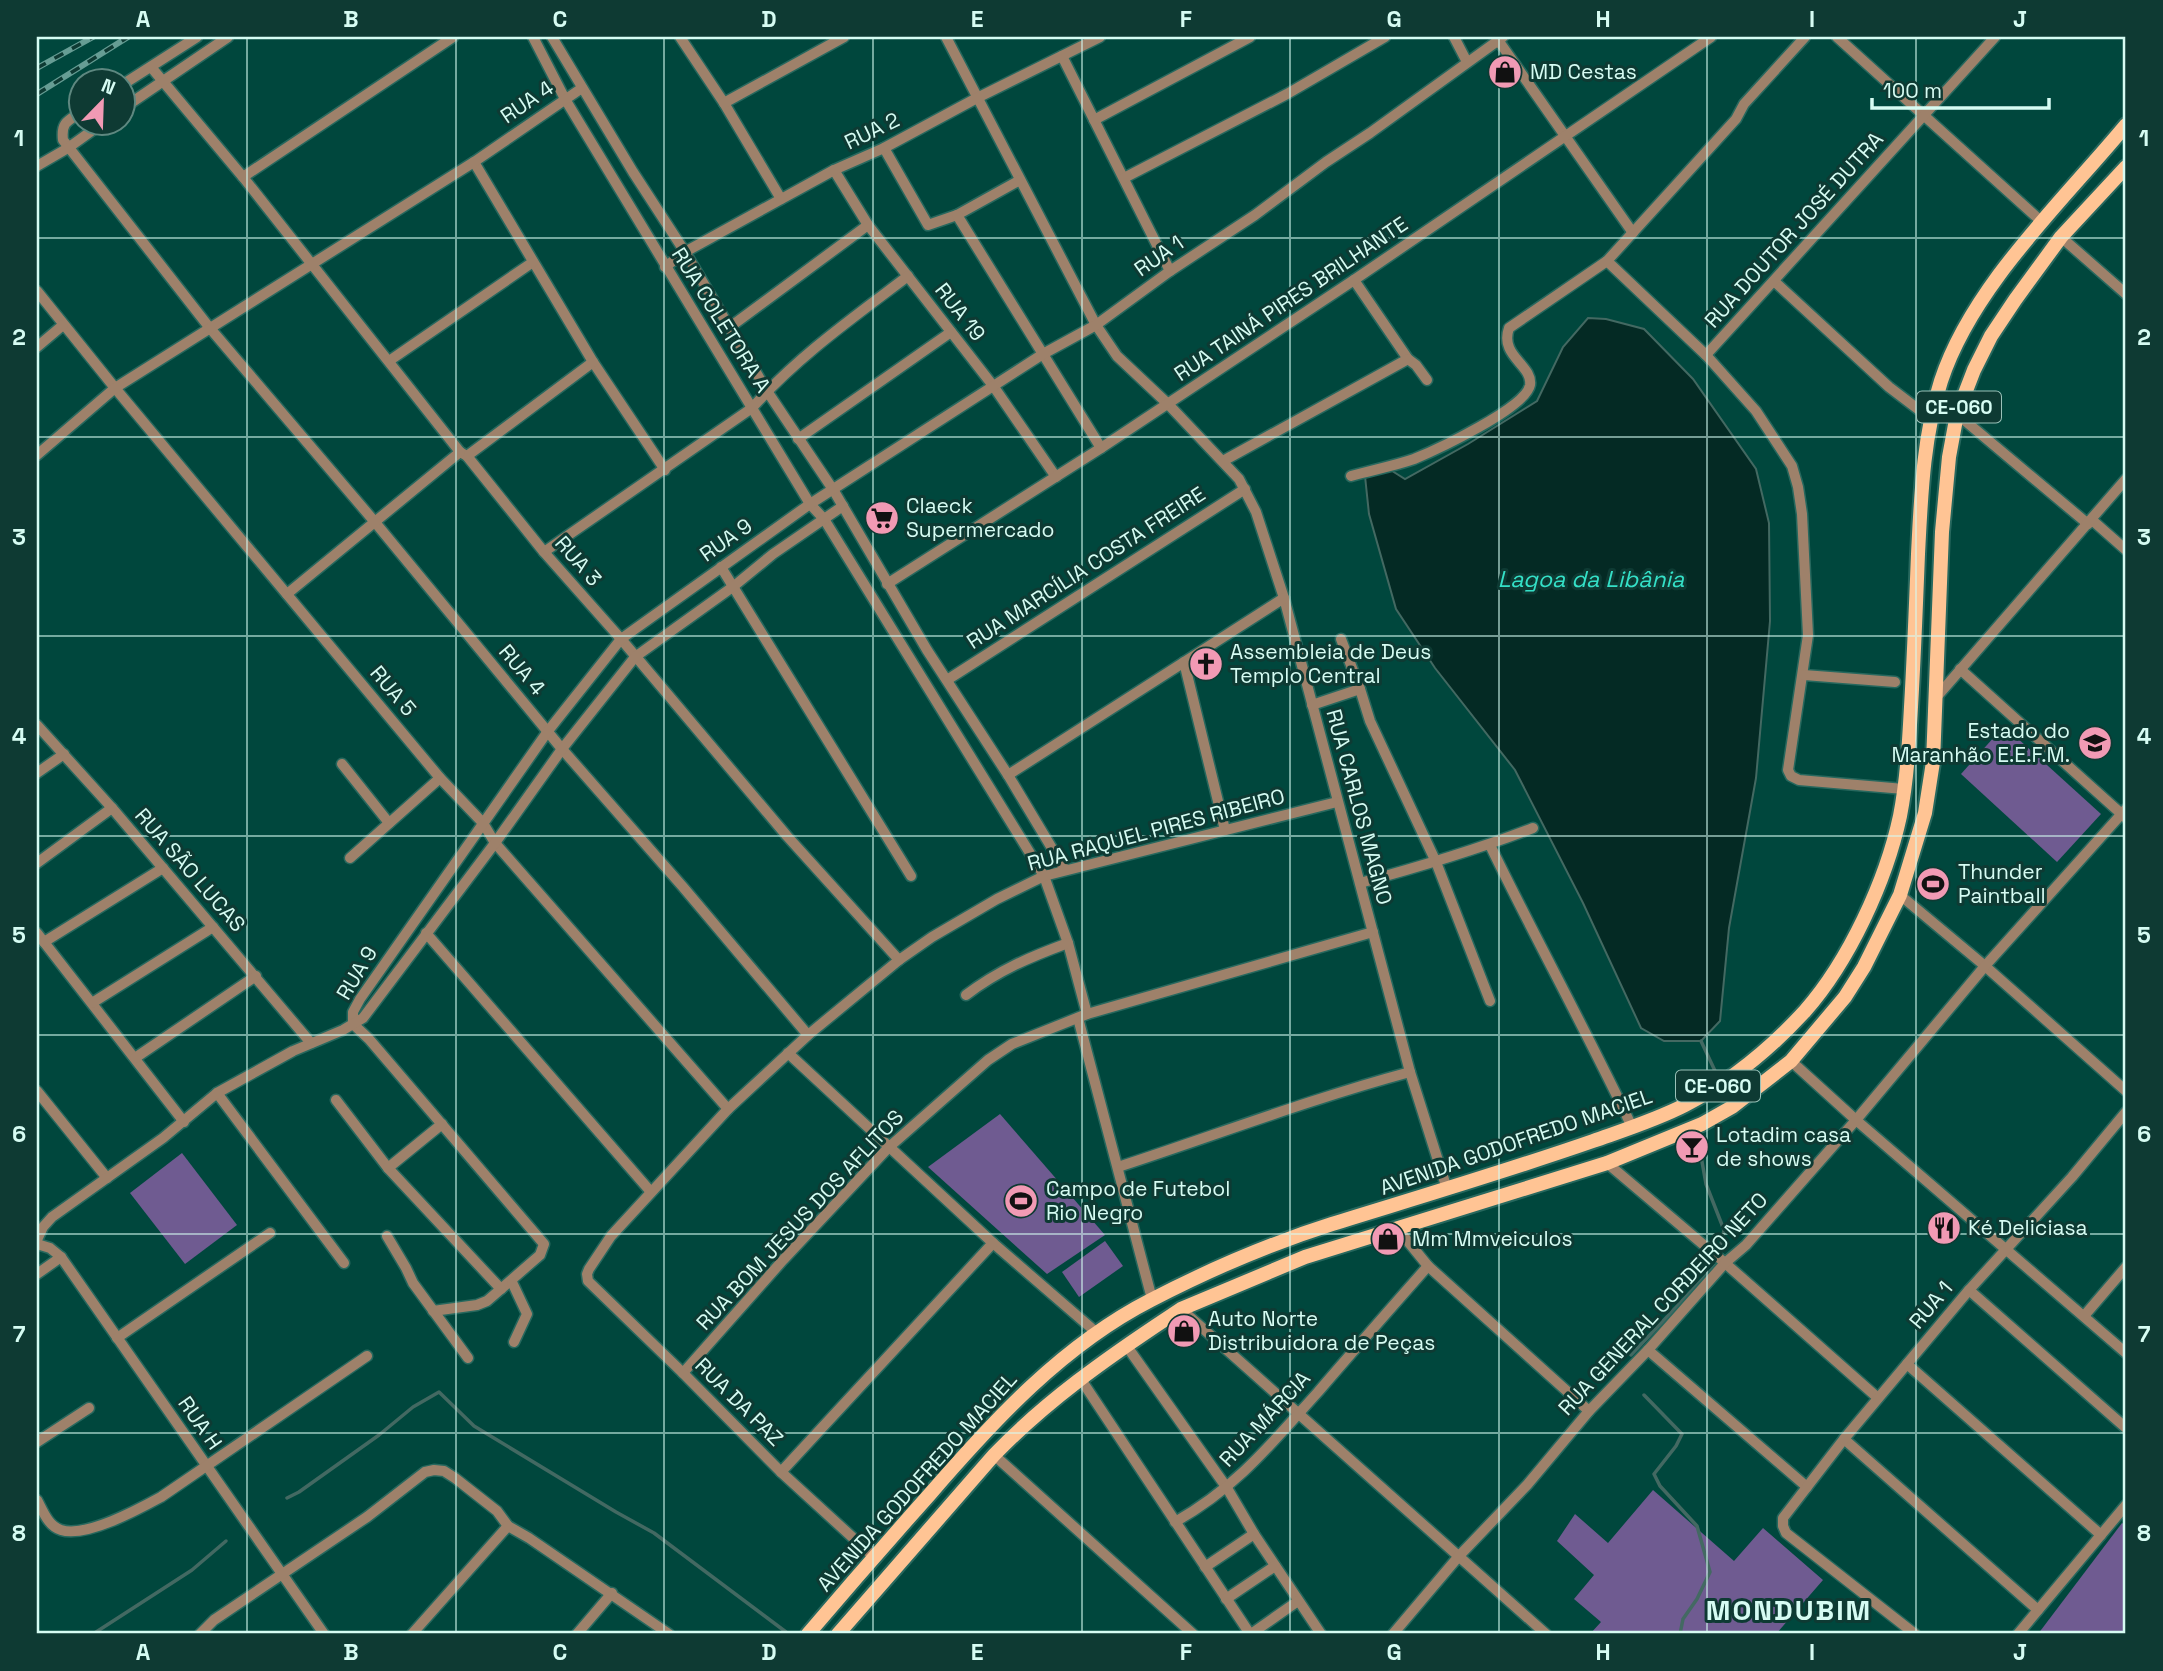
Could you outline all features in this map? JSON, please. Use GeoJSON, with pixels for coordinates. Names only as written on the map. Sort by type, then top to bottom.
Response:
{"type":"FeatureCollection","features":[{"type":"Feature","properties":{"kind":"main road","name":"AVENIDA GODOFREDO MACIEL"},"geometry":{"type":"LineString","coordinates":[[808,1634],[991,1425],[1029,1389],[1097,1333],[1152,1299],[1243,1258],[1326,1226],[1632,1128],[1684,1106],[1720,1085],[1774,1043],[1807,1009],[1832,978],[1853,942],[1898,825],[1908,768],[1921,491],[1931,419],[1941,380],[1955,346],[2001,274],[2126,125]]}},
{"type":"Feature","properties":{"kind":"main road","name":"AVENIDA GODOFREDO MACIEL"},"geometry":{"type":"LineString","coordinates":[[838,1634],[1017,1431],[1080,1378],[1181,1309],[1305,1257],[1607,1163],[1702,1124],[1732,1107],[1791,1061],[1845,997],[1884,930],[1900,895],[1925,813],[1933,762],[1942,532],[1949,457],[1957,414],[1973,370],[1991,336],[2061,237],[2126,166]]}},
{"type":"Feature","properties":{"kind":"street"},"geometry":{"type":"LineString","coordinates":[[136,76],[197,37]]}},
{"type":"Feature","properties":{"kind":"street"},"geometry":{"type":"LineString","coordinates":[[136,99],[228,37]]}},
{"type":"Feature","properties":{"kind":"street"},"geometry":{"type":"LineString","coordinates":[[243,177],[453,37]]}},
{"type":"Feature","properties":{"kind":"street","name":"RUA COLETORA A"},"geometry":{"type":"LineString","coordinates":[[533,37],[565,99],[810,504],[824,519],[1044,876],[1068,943],[1082,1016],[1152,1299]]}},
{"type":"Feature","properties":{"kind":"street","name":"RUA COLETORA A"},"geometry":{"type":"LineString","coordinates":[[552,37],[767,391],[834,491],[900,607],[1008,775],[1065,870]]}},
{"type":"Feature","properties":{"kind":"street"},"geometry":{"type":"LineString","coordinates":[[680,37],[724,103],[781,199]]}},
{"type":"Feature","properties":{"kind":"street"},"geometry":{"type":"LineString","coordinates":[[724,103],[844,37]]}},
{"type":"Feature","properties":{"kind":"street","name":"RUA CARLOS MAGNO"},"geometry":{"type":"LineString","coordinates":[[946,37],[1096,325],[1117,356],[1168,404],[1239,479],[1256,512],[1284,598],[1410,1072],[1447,1189]]}},
{"type":"Feature","properties":{"kind":"street","name":"RUA 2"},"geometry":{"type":"LineString","coordinates":[[666,267],[685,252],[834,170],[884,148],[1100,37]]}},
{"type":"Feature","properties":{"kind":"street"},"geometry":{"type":"LineString","coordinates":[[1094,120],[1250,37]]}},
{"type":"Feature","properties":{"kind":"street"},"geometry":{"type":"LineString","coordinates":[[1124,178],[1287,94],[1385,37]]}},
{"type":"Feature","properties":{"kind":"street"},"geometry":{"type":"LineString","coordinates":[[1454,37],[1467,62]]}},
{"type":"Feature","properties":{"kind":"street","name":"RUA TAINÁ PIRES BRILHANTE"},"geometry":{"type":"LineString","coordinates":[[887,584],[1101,449],[1711,37]]}},
{"type":"Feature","properties":{"kind":"street"},"geometry":{"type":"LineString","coordinates":[[1351,476],[1411,460],[1448,444],[1494,418],[1525,396],[1530,386],[1529,377],[1507,345],[1508,328],[1607,261],[1736,119],[1744,104],[1805,37]]}},
{"type":"Feature","properties":{"kind":"street"},"geometry":{"type":"LineString","coordinates":[[1837,37],[2042,222]]}},
{"type":"Feature","properties":{"kind":"street","name":"RUA DOUTOR JOSÉ DUTRA"},"geometry":{"type":"LineString","coordinates":[[1706,355],[1995,37]]}},
{"type":"Feature","properties":{"kind":"street","name":"RUA 1"},"geometry":{"type":"LineString","coordinates":[[834,491],[1043,354],[1096,325],[1170,271],[1255,215],[1500,38],[1633,233]]}},
{"type":"Feature","properties":{"kind":"street"},"geometry":{"type":"LineString","coordinates":[[1062,56],[1170,271]]}},
{"type":"Feature","properties":{"kind":"street","name":"RUA 3"},"geometry":{"type":"LineString","coordinates":[[151,67],[243,177],[544,552],[787,836],[899,960]]}},
{"type":"Feature","properties":{"kind":"street","name":"RUA 4"},"geometry":{"type":"LineString","coordinates":[[37,454],[115,388],[474,162],[583,88]]}},
{"type":"Feature","properties":{"kind":"street"},"geometry":{"type":"LineString","coordinates":[[66,122],[62,130],[63,140],[68,148]]}},
{"type":"Feature","properties":{"kind":"street"},"geometry":{"type":"LineString","coordinates":[[37,166],[85,136]]}},
{"type":"Feature","properties":{"kind":"street","name":"RUA 4"},"geometry":{"type":"LineString","coordinates":[[68,148],[209,327],[562,748],[684,887],[808,1035]]}},
{"type":"Feature","properties":{"kind":"street"},"geometry":{"type":"LineString","coordinates":[[884,148],[928,225],[957,215],[1020,180]]}},
{"type":"Feature","properties":{"kind":"street"},"geometry":{"type":"LineString","coordinates":[[474,162],[593,362],[665,470]]}},
{"type":"Feature","properties":{"kind":"street","name":"RUA 19"},"geometry":{"type":"LineString","coordinates":[[834,170],[868,225],[994,387],[1056,477]]}},
{"type":"Feature","properties":{"kind":"street"},"geometry":{"type":"LineString","coordinates":[[957,215],[1101,449]]}},
{"type":"Feature","properties":{"kind":"street"},"geometry":{"type":"LineString","coordinates":[[730,327],[868,225]]}},
{"type":"Feature","properties":{"kind":"street"},"geometry":{"type":"LineString","coordinates":[[2061,237],[2126,294]]}},
{"type":"Feature","properties":{"kind":"street"},"geometry":{"type":"LineString","coordinates":[[1607,261],[1706,355],[1756,411],[1792,466],[1802,514],[1808,624],[1804,675],[1788,769],[1791,776],[1799,780],[1904,789]]}},
{"type":"Feature","properties":{"kind":"street"},"geometry":{"type":"LineString","coordinates":[[389,361],[533,262]]}},
{"type":"Feature","properties":{"kind":"street"},"geometry":{"type":"LineString","coordinates":[[544,552],[752,408],[767,391],[833,333],[908,276]]}},
{"type":"Feature","properties":{"kind":"street"},"geometry":{"type":"LineString","coordinates":[[1354,280],[1408,359],[1427,380]]}},
{"type":"Feature","properties":{"kind":"street"},"geometry":{"type":"LineString","coordinates":[[1774,281],[1889,387],[1931,419]]}},
{"type":"Feature","properties":{"kind":"street","name":"RUA 5"},"geometry":{"type":"LineString","coordinates":[[37,291],[63,326],[440,778],[483,824],[495,843],[728,1109]]}},
{"type":"Feature","properties":{"kind":"street"},"geometry":{"type":"LineString","coordinates":[[37,347],[63,326]]}},
{"type":"Feature","properties":{"kind":"street"},"geometry":{"type":"LineString","coordinates":[[797,439],[951,332]]}},
{"type":"Feature","properties":{"kind":"street"},"geometry":{"type":"LineString","coordinates":[[1223,461],[1408,359]]}},
{"type":"Feature","properties":{"kind":"street"},"geometry":{"type":"LineString","coordinates":[[287,594],[374,521],[593,362]]}},
{"type":"Feature","properties":{"kind":"street"},"geometry":{"type":"LineString","coordinates":[[1957,414],[2126,550]]}},
{"type":"Feature","properties":{"kind":"street"},"geometry":{"type":"LineString","coordinates":[[1934,701],[2126,479]]}},
{"type":"Feature","properties":{"kind":"street","name":"RUA MARCÍLIA COSTA FREIRE"},"geometry":{"type":"LineString","coordinates":[[947,680],[1245,489]]}},
{"type":"Feature","properties":{"kind":"street","name":"RUA 9"},"geometry":{"type":"LineString","coordinates":[[353,1024],[353,1012],[360,999],[446,874],[548,731],[621,639],[810,504],[834,491]]}},
{"type":"Feature","properties":{"kind":"street","name":"RUA 9"},"geometry":{"type":"LineString","coordinates":[[353,1024],[372,1008],[562,748],[635,657],[734,586],[773,554],[843,506]]}},
{"type":"Feature","properties":{"kind":"street"},"geometry":{"type":"LineString","coordinates":[[721,566],[911,876]]}},
{"type":"Feature","properties":{"kind":"street"},"geometry":{"type":"LineString","coordinates":[[1008,775],[1284,598]]}},
{"type":"Feature","properties":{"kind":"street"},"geometry":{"type":"LineString","coordinates":[[884,618],[900,607]]}},
{"type":"Feature","properties":{"kind":"street"},"geometry":{"type":"LineString","coordinates":[[1341,639],[1370,721],[1436,862],[1490,1001]]}},
{"type":"Feature","properties":{"kind":"street"},"geometry":{"type":"LineString","coordinates":[[1184,662],[1225,830]]}},
{"type":"Feature","properties":{"kind":"street"},"geometry":{"type":"LineString","coordinates":[[1960,669],[2125,814]]}},
{"type":"Feature","properties":{"kind":"street"},"geometry":{"type":"LineString","coordinates":[[1804,675],[1895,682]]}},
{"type":"Feature","properties":{"kind":"street"},"geometry":{"type":"LineString","coordinates":[[1312,705],[1360,688]]}},
{"type":"Feature","properties":{"kind":"street","name":"RUA SÃO LUCAS"},"geometry":{"type":"LineString","coordinates":[[37,725],[112,808],[311,1042]]}},
{"type":"Feature","properties":{"kind":"street"},"geometry":{"type":"LineString","coordinates":[[37,773],[64,754]]}},
{"type":"Feature","properties":{"kind":"street"},"geometry":{"type":"LineString","coordinates":[[342,764],[389,823]]}},
{"type":"Feature","properties":{"kind":"street"},"geometry":{"type":"LineString","coordinates":[[350,858],[440,778]]}},
{"type":"Feature","properties":{"kind":"street","name":"RUA RAQUEL PIRES RIBEIRO"},"geometry":{"type":"LineString","coordinates":[[589,1269],[611,1236],[728,1109],[808,1035],[899,960],[932,937],[998,898],[1044,876],[1337,802]]}},
{"type":"Feature","properties":{"kind":"street"},"geometry":{"type":"LineString","coordinates":[[37,863],[112,808]]}},
{"type":"Feature","properties":{"kind":"street","name":"RUA GENERAL CORDEIRO NETO"},"geometry":{"type":"LineString","coordinates":[[1393,1634],[1459,1556],[1527,1485],[1589,1411],[1648,1350],[1725,1263],[1746,1245],[1856,1120],[1985,966],[2125,814]]}},
{"type":"Feature","properties":{"kind":"street"},"geometry":{"type":"LineString","coordinates":[[1360,883],[1490,845],[1533,828]]}},
{"type":"Feature","properties":{"kind":"street"},"geometry":{"type":"LineString","coordinates":[[1490,845],[1632,1128]]}},
{"type":"Feature","properties":{"kind":"street"},"geometry":{"type":"LineString","coordinates":[[44,942],[163,868]]}},
{"type":"Feature","properties":{"kind":"street"},"geometry":{"type":"LineString","coordinates":[[1900,895],[2126,1091]]}},
{"type":"Feature","properties":{"kind":"street"},"geometry":{"type":"LineString","coordinates":[[92,1003],[213,927]]}},
{"type":"Feature","properties":{"kind":"street","name":"RUA BOM JESUS DOS AFLITOS"},"geometry":{"type":"LineString","coordinates":[[683,1373],[783,1260],[888,1148],[988,1060],[1012,1044],[1082,1016],[1373,932]]}},
{"type":"Feature","properties":{"kind":"street"},"geometry":{"type":"LineString","coordinates":[[37,933],[184,1122]]}},
{"type":"Feature","properties":{"kind":"street"},"geometry":{"type":"LineString","coordinates":[[426,933],[651,1192]]}},
{"type":"Feature","properties":{"kind":"street"},"geometry":{"type":"LineString","coordinates":[[966,995],[1021,960],[1068,943]]}},
{"type":"Feature","properties":{"kind":"street"},"geometry":{"type":"LineString","coordinates":[[135,1058],[256,976]]}},
{"type":"Feature","properties":{"kind":"street"},"geometry":{"type":"LineString","coordinates":[[37,1242],[43,1227],[52,1217],[184,1122],[217,1093],[311,1042],[353,1024],[369,1039],[542,1240],[544,1247],[540,1255],[512,1282],[483,1304],[433,1311]]}},
{"type":"Feature","properties":{"kind":"street"},"geometry":{"type":"LineString","coordinates":[[788,1053],[888,1148],[1097,1333]]}},
{"type":"Feature","properties":{"kind":"street"},"geometry":{"type":"LineString","coordinates":[[1791,1061],[2126,1353]]}},
{"type":"Feature","properties":{"kind":"street"},"geometry":{"type":"LineString","coordinates":[[1118,1167],[1351,1088],[1410,1072]]}},
{"type":"Feature","properties":{"kind":"street"},"geometry":{"type":"LineString","coordinates":[[37,1091],[107,1178]]}},
{"type":"Feature","properties":{"kind":"street"},"geometry":{"type":"LineString","coordinates":[[217,1093],[344,1264]]}},
{"type":"Feature","properties":{"kind":"street"},"geometry":{"type":"LineString","coordinates":[[336,1100],[388,1168],[502,1289]]}},
{"type":"Feature","properties":{"kind":"street","name":"RUA 1"},"geometry":{"type":"LineString","coordinates":[[1915,1634],[1786,1533],[1783,1518],[1843,1439],[1969,1290],[2072,1177],[2126,1112]]}},
{"type":"Feature","properties":{"kind":"street"},"geometry":{"type":"LineString","coordinates":[[388,1168],[442,1124]]}},
{"type":"Feature","properties":{"kind":"street"},"geometry":{"type":"LineString","coordinates":[[1607,1163],[1878,1398]]}},
{"type":"Feature","properties":{"kind":"street"},"geometry":{"type":"LineString","coordinates":[[1397,1228],[1428,1266],[1589,1411]]}},
{"type":"Feature","properties":{"kind":"street"},"geometry":{"type":"LineString","coordinates":[[117,1338],[270,1233]]}},
{"type":"Feature","properties":{"kind":"street"},"geometry":{"type":"LineString","coordinates":[[387,1236],[413,1283],[468,1358]]}},
{"type":"Feature","properties":{"kind":"street","name":"RUA H"},"geometry":{"type":"LineString","coordinates":[[37,1242],[50,1248],[61,1258],[324,1634]]}},
{"type":"Feature","properties":{"kind":"street"},"geometry":{"type":"LineString","coordinates":[[781,1472],[993,1243]]}},
{"type":"Feature","properties":{"kind":"street"},"geometry":{"type":"LineString","coordinates":[[37,1274],[61,1258]]}},
{"type":"Feature","properties":{"kind":"street","name":"RUA MÁRCIA"},"geometry":{"type":"LineString","coordinates":[[1175,1522],[1227,1488],[1267,1450],[1428,1266]]}},
{"type":"Feature","properties":{"kind":"street"},"geometry":{"type":"LineString","coordinates":[[2084,1316],[2126,1267]]}},
{"type":"Feature","properties":{"kind":"street","name":"RUA DA PAZ"},"geometry":{"type":"LineString","coordinates":[[589,1269],[588,1281],[781,1472],[874,1557]]}},
{"type":"Feature","properties":{"kind":"street"},"geometry":{"type":"LineString","coordinates":[[512,1282],[527,1314],[514,1342]]}},
{"type":"Feature","properties":{"kind":"street"},"geometry":{"type":"LineString","coordinates":[[1969,1290],[2126,1427]]}},
{"type":"Feature","properties":{"kind":"street"},"geometry":{"type":"LineString","coordinates":[[1181,1309],[1546,1634]]}},
{"type":"Feature","properties":{"kind":"street"},"geometry":{"type":"LineString","coordinates":[[1126,1346],[1227,1488],[1297,1601],[1321,1634]]}},
{"type":"Feature","properties":{"kind":"street"},"geometry":{"type":"LineString","coordinates":[[1648,1350],[1807,1487]]}},
{"type":"Feature","properties":{"kind":"street"},"geometry":{"type":"LineString","coordinates":[[37,1500],[47,1518],[61,1530],[98,1526],[131,1513],[161,1497],[367,1356]]}},
{"type":"Feature","properties":{"kind":"street"},"geometry":{"type":"LineString","coordinates":[[1907,1364],[2101,1535]]}},
{"type":"Feature","properties":{"kind":"street"},"geometry":{"type":"LineString","coordinates":[[1080,1378],[1251,1634],[1297,1601]]}},
{"type":"Feature","properties":{"kind":"street"},"geometry":{"type":"LineString","coordinates":[[37,1442],[89,1408]]}},
{"type":"Feature","properties":{"kind":"street"},"geometry":{"type":"LineString","coordinates":[[1843,1439],[2038,1610]]}},
{"type":"Feature","properties":{"kind":"street"},"geometry":{"type":"LineString","coordinates":[[994,1455],[1194,1634]]}},
{"type":"Feature","properties":{"kind":"street"},"geometry":{"type":"LineString","coordinates":[[200,1634],[214,1620],[367,1517],[425,1472],[433,1470],[444,1471],[455,1478],[497,1511],[508,1526],[612,1593],[669,1634]]}},
{"type":"Feature","properties":{"kind":"street"},"geometry":{"type":"LineString","coordinates":[[2018,1634],[2125,1508]]}},
{"type":"Feature","properties":{"kind":"street"},"geometry":{"type":"LineString","coordinates":[[412,1634],[508,1526]]}},
{"type":"Feature","properties":{"kind":"street"},"geometry":{"type":"LineString","coordinates":[[1205,1567],[1254,1534]]}},
{"type":"Feature","properties":{"kind":"street"},"geometry":{"type":"LineString","coordinates":[[1226,1599],[1275,1566]]}},
{"type":"Feature","properties":{"kind":"street"},"geometry":{"type":"LineString","coordinates":[[577,1634],[612,1593]]}},
{"type":"Feature","properties":{"kind":"shaded area"},"geometry":{"type":"Polygon","coordinates":[[[2004,726],[2101,814],[2057,862],[1961,774],[2004,726]]]}},
{"type":"Feature","properties":{"kind":"shaded area","name":"Campo de Futebol Rio Negro"},"geometry":{"type":"Polygon","coordinates":[[[1000,1114],[1105,1235],[1047,1274],[928,1167],[1000,1114]]]}},
{"type":"Feature","properties":{"kind":"shaded area"},"geometry":{"type":"Polygon","coordinates":[[[182,1153],[237,1225],[185,1264],[130,1193],[182,1153]]]}},
{"type":"Feature","properties":{"kind":"shaded area"},"geometry":{"type":"Polygon","coordinates":[[[1105,1241],[1123,1266],[1079,1297],[1062,1272],[1105,1241]]]}},
{"type":"Feature","properties":{"kind":"shaded area"},"geometry":{"type":"Polygon","coordinates":[[[1653,1490],[1734,1561],[1763,1528],[1823,1580],[1776,1634],[1590,1634],[1601,1622],[1574,1599],[1594,1575],[1557,1541],[1575,1514],[1608,1543],[1653,1490]]]}},
{"type":"Feature","properties":{"kind":"shaded area"},"geometry":{"type":"Polygon","coordinates":[[[2122,1523],[2126,1526],[2126,1634],[2038,1634],[2122,1523]]]}},
{"type":"Feature","properties":{"kind":"water","name":"Lagoa da Libânia"},"geometry":{"type":"Polygon","coordinates":[[[1588,318],[1606,319],[1644,329],[1693,379],[1756,469],[1769,523],[1770,621],[1756,778],[1729,928],[1720,1021],[1701,1041],[1664,1041],[1641,1028],[1583,903],[1515,770],[1435,668],[1396,609],[1369,514],[1365,476],[1389,469],[1405,479],[1537,401],[1563,347],[1588,318]]]}},
{"type":"Feature","properties":{"kind":"waterway"},"geometry":{"type":"LineString","coordinates":[[1701,1041],[1716,1073]]}},
{"type":"Feature","properties":{"kind":"waterway"},"geometry":{"type":"LineString","coordinates":[[1699,1145],[1706,1184],[1724,1230],[1721,1244]]}},
{"type":"Feature","properties":{"kind":"waterway"},"geometry":{"type":"LineString","coordinates":[[1631,1355],[1716,1265]]}},
{"type":"Feature","properties":{"kind":"waterway"},"geometry":{"type":"LineString","coordinates":[[287,1498],[379,1435],[413,1407],[439,1392],[474,1426],[654,1533],[786,1632]]}},
{"type":"Feature","properties":{"kind":"waterway"},"geometry":{"type":"LineString","coordinates":[[1644,1395],[1682,1434],[1654,1474],[1660,1486],[1697,1526],[1710,1572],[1697,1599],[1683,1619],[1680,1634]]}},
{"type":"Feature","properties":{"kind":"waterway"},"geometry":{"type":"LineString","coordinates":[[93,1634],[192,1570],[226,1541]]}},
{"type":"Feature","properties":{"kind":"railway"},"geometry":{"type":"LineString","coordinates":[[37,68],[93,37]]}},
{"type":"Feature","properties":{"kind":"railway"},"geometry":{"type":"LineString","coordinates":[[37,94],[128,37]]}},
{"type":"Feature","properties":{"kind":"place","name":"MD Cestas"},"geometry":{"type":"Point","coordinates":[1505,72]}},
{"type":"Feature","properties":{"kind":"place","name":"Claeck Supermercado"},"geometry":{"type":"Point","coordinates":[882,518]}},
{"type":"Feature","properties":{"kind":"place","name":"Assembleia de Deus Templo Central"},"geometry":{"type":"Point","coordinates":[1206,664]}},
{"type":"Feature","properties":{"kind":"place","name":"Estado do Maranhão E.E.F.M."},"geometry":{"type":"Point","coordinates":[2095,743]}},
{"type":"Feature","properties":{"kind":"place","name":"Thunder Paintball"},"geometry":{"type":"Point","coordinates":[1933,884]}},
{"type":"Feature","properties":{"kind":"place","name":"Lotadim casa de shows"},"geometry":{"type":"Point","coordinates":[1692,1147]}},
{"type":"Feature","properties":{"kind":"place","name":"Campo de Futebol Rio Negro"},"geometry":{"type":"Point","coordinates":[1021,1201]}},
{"type":"Feature","properties":{"kind":"place","name":"Ké Deliciasa"},"geometry":{"type":"Point","coordinates":[1944,1228]}},
{"type":"Feature","properties":{"kind":"place","name":"Mm Mmveiculos"},"geometry":{"type":"Point","coordinates":[1388,1239]}},
{"type":"Feature","properties":{"kind":"place","name":"Auto Norte Distribuidora de Peças"},"geometry":{"type":"Point","coordinates":[1184,1331]}},
{"type":"Feature","properties":{"kind":"district","name":"MONDUBIM"},"geometry":{"type":"Point","coordinates":[1789,1610]}}]}
